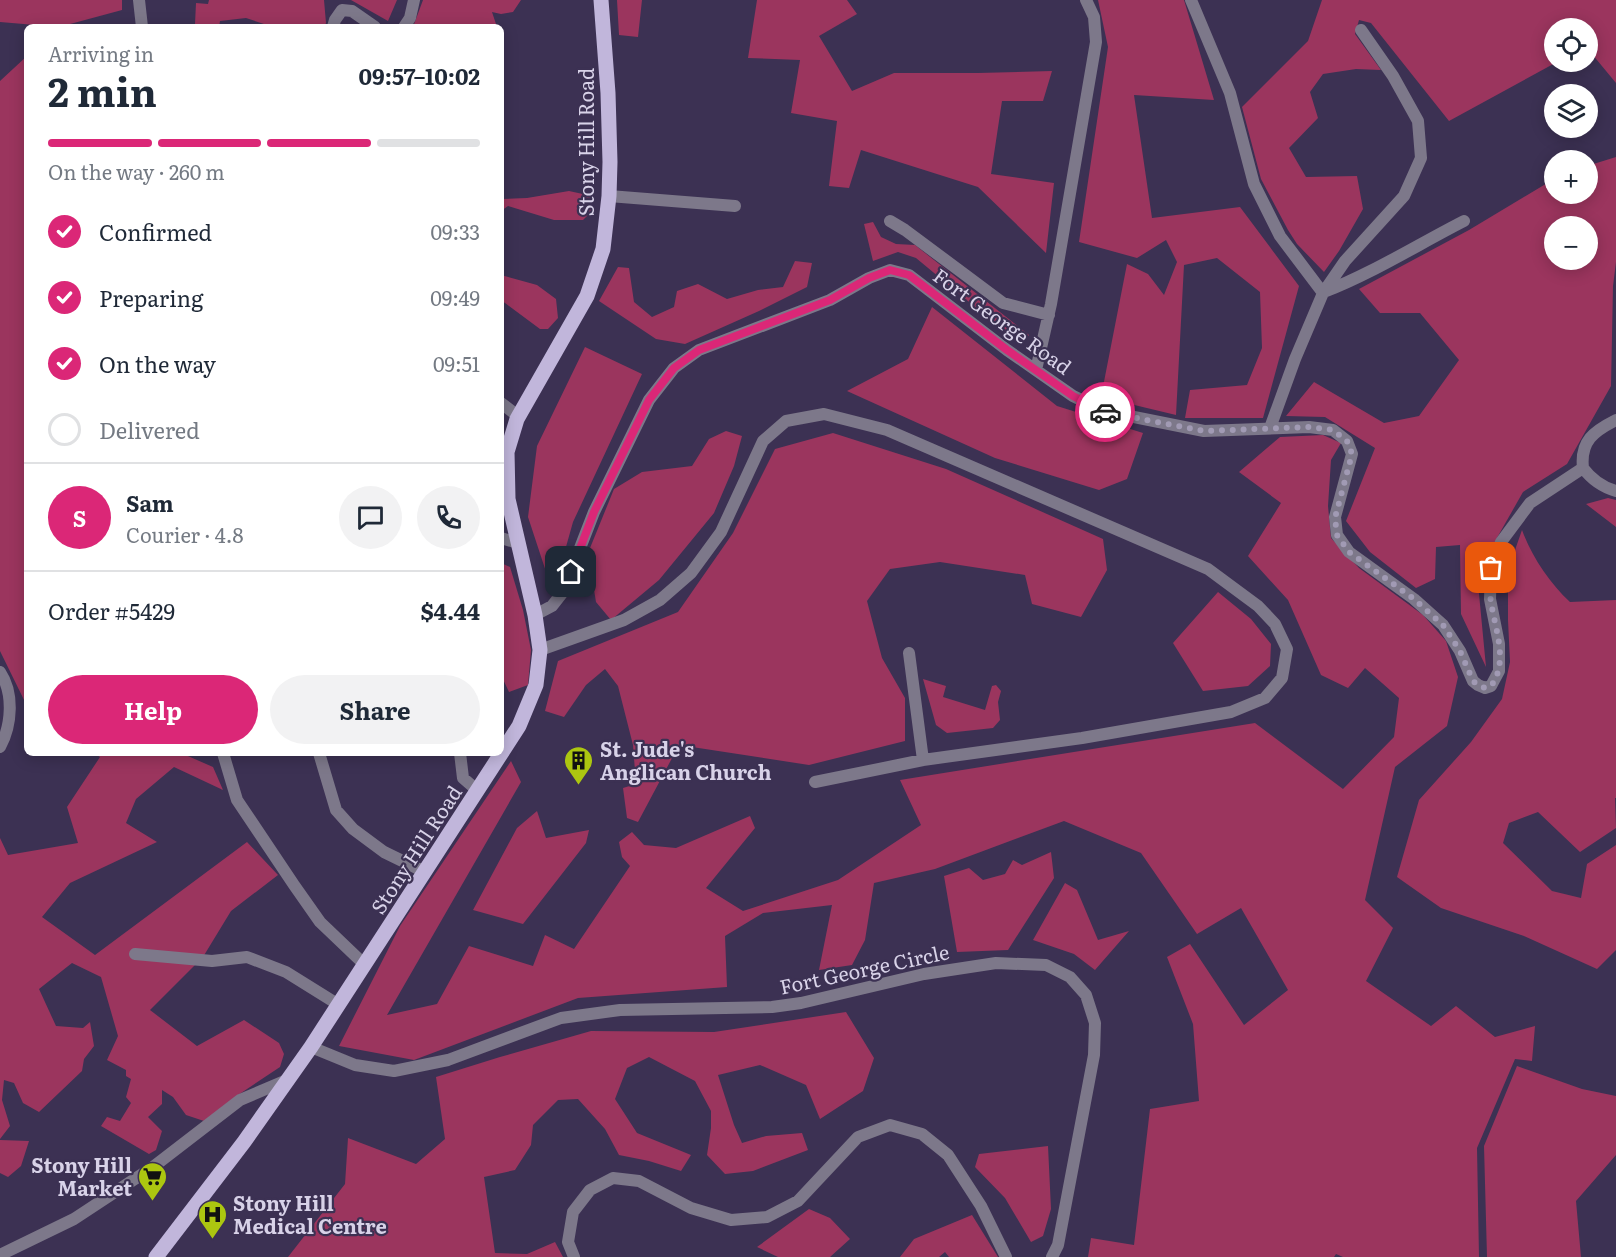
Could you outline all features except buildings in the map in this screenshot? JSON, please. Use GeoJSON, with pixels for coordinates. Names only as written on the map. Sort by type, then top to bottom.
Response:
{"type":"FeatureCollection","features":[{"type":"Feature","properties":{"kind":"main road","name":"Stony Hill Road"},"geometry":{"type":"LineString","coordinates":[[504,750],[519,726],[536,686],[540,650],[535,615],[508,499],[507,452],[518,416],[587,296],[603,249],[610,162],[602,0]]}},
{"type":"Feature","properties":{"kind":"main road","name":"Stony Hill Road"},"geometry":{"type":"LineString","coordinates":[[156,1257],[244,1142],[312,1047],[500,756]]}},
{"type":"Feature","properties":{"kind":"street"},"geometry":{"type":"LineString","coordinates":[[139,0],[142,24]]}},
{"type":"Feature","properties":{"kind":"street"},"geometry":{"type":"LineString","coordinates":[[406,24],[410,18],[414,0]]}},
{"type":"Feature","properties":{"kind":"street"},"geometry":{"type":"LineString","coordinates":[[1036,370],[1049,315],[1096,42],[1094,17],[1086,0]]}},
{"type":"Feature","properties":{"kind":"street"},"geometry":{"type":"LineString","coordinates":[[1191,0],[1230,93],[1254,184],[1280,236],[1323,293]]}},
{"type":"Feature","properties":{"kind":"street"},"geometry":{"type":"LineString","coordinates":[[334,24],[342,10],[352,11],[371,24]]}},
{"type":"Feature","properties":{"kind":"street"},"geometry":{"type":"LineString","coordinates":[[1270,428],[1295,359],[1323,293],[1345,261],[1404,196],[1421,158],[1418,121],[1393,76],[1361,30]]}},
{"type":"Feature","properties":{"kind":"street"},"geometry":{"type":"LineString","coordinates":[[609,196],[735,206]]}},
{"type":"Feature","properties":{"kind":"street"},"geometry":{"type":"LineString","coordinates":[[890,221],[1003,303],[1049,315]]}},
{"type":"Feature","properties":{"kind":"street"},"geometry":{"type":"LineString","coordinates":[[1323,293],[1358,279],[1464,221]]}},
{"type":"Feature","properties":{"kind":"street","name":"Fort George Road"},"geometry":{"type":"LineString","coordinates":[[535,615],[552,606],[563,592],[594,512],[649,400],[674,368],[699,350],[830,300],[869,278],[890,270],[909,275],[1073,396],[1104,411],[1204,431],[1309,427],[1333,430],[1347,441],[1352,454],[1335,518],[1337,535],[1349,552],[1414,599],[1443,625],[1460,651],[1473,681],[1485,688],[1491,686],[1499,671],[1499,644],[1490,599],[1491,568],[1501,542],[1530,503],[1583,468]]}},
{"type":"Feature","properties":{"kind":"street"},"geometry":{"type":"LineString","coordinates":[[504,405],[518,416]]}},
{"type":"Feature","properties":{"kind":"street"},"geometry":{"type":"LineString","coordinates":[[540,650],[624,620],[660,600],[691,573],[721,532],[763,441],[786,421],[824,414],[886,430],[1208,568],[1258,606],[1275,624],[1287,649],[1282,678],[1265,698],[1231,712],[1082,738],[923,760],[815,782]]}},
{"type":"Feature","properties":{"kind":"street"},"geometry":{"type":"LineString","coordinates":[[1616,420],[1601,428],[1588,441],[1581,455],[1583,468],[1591,478],[1606,488],[1616,491]]}},
{"type":"Feature","properties":{"kind":"street"},"geometry":{"type":"LineString","coordinates":[[504,539],[518,543]]}},
{"type":"Feature","properties":{"kind":"street"},"geometry":{"type":"LineString","coordinates":[[909,653],[923,760]]}},
{"type":"Feature","properties":{"kind":"street"},"geometry":{"type":"LineString","coordinates":[[0,672],[5,680],[10,712],[6,736],[0,747]]}},
{"type":"Feature","properties":{"kind":"street"},"geometry":{"type":"LineString","coordinates":[[224,756],[237,800],[320,922],[365,965]]}},
{"type":"Feature","properties":{"kind":"street"},"geometry":{"type":"LineString","coordinates":[[320,756],[336,810],[353,829],[384,852],[425,872]]}},
{"type":"Feature","properties":{"kind":"street"},"geometry":{"type":"LineString","coordinates":[[460,756],[463,777],[478,791]]}},
{"type":"Feature","properties":{"kind":"street"},"geometry":{"type":"LineString","coordinates":[[135,954],[212,961],[247,957],[286,972],[339,1005]]}},
{"type":"Feature","properties":{"kind":"street","name":"Fort George Circle"},"geometry":{"type":"LineString","coordinates":[[312,1047],[355,1065],[394,1071],[448,1059],[561,1018],[620,1010],[772,1007],[801,1004],[924,974],[986,964],[1046,965],[1070,977],[1086,995],[1095,1023],[1094,1055],[1058,1245],[1052,1257]]}},
{"type":"Feature","properties":{"kind":"street"},"geometry":{"type":"LineString","coordinates":[[0,1255],[75,1219],[153,1167],[240,1100],[287,1080]]}},
{"type":"Feature","properties":{"kind":"street"},"geometry":{"type":"LineString","coordinates":[[574,1257],[568,1242],[573,1212],[590,1190],[613,1178],[639,1181],[691,1208],[731,1220],[767,1218],[798,1201],[858,1137],[890,1125],[922,1134],[948,1155],[981,1206],[1006,1257]]}},
{"type":"Feature","properties":{"kind":"shaded area"},"geometry":{"type":"Polygon","coordinates":[[[0,0],[122,0],[122,10],[70,24],[0,22],[0,0]]]}},
{"type":"Feature","properties":{"kind":"shaded area"},"geometry":{"type":"Polygon","coordinates":[[[209,0],[324,0],[326,23],[264,24],[246,18],[220,21],[220,24],[195,24],[196,3],[208,4],[209,0]]]}},
{"type":"Feature","properties":{"kind":"shaded area"},"geometry":{"type":"Polygon","coordinates":[[[351,0],[397,0],[388,21],[351,0]]]}},
{"type":"Feature","properties":{"kind":"shaded area"},"geometry":{"type":"Polygon","coordinates":[[[423,0],[521,0],[513,12],[501,14],[492,12],[496,24],[414,24],[423,0]]]}},
{"type":"Feature","properties":{"kind":"shaded area"},"geometry":{"type":"Polygon","coordinates":[[[617,0],[642,0],[638,37],[619,35],[617,0]]]}},
{"type":"Feature","properties":{"kind":"shaded area"},"geometry":{"type":"Polygon","coordinates":[[[757,0],[847,0],[857,14],[819,36],[852,91],[894,73],[1052,71],[1043,101],[1002,101],[991,174],[1054,183],[1046,253],[978,187],[861,150],[849,188],[829,186],[837,121],[791,113],[800,60],[748,58],[757,0]]]}},
{"type":"Feature","properties":{"kind":"shaded area"},"geometry":{"type":"Polygon","coordinates":[[[1098,0],[1184,0],[1214,100],[1134,95],[1152,218],[1240,207],[1299,286],[1263,418],[1185,418],[1190,390],[1247,385],[1262,348],[1260,292],[1217,258],[1184,265],[1176,415],[1101,397],[1127,264],[1148,274],[1164,295],[1177,262],[1166,240],[1137,258],[1079,242],[1108,47],[1098,0]]]}},
{"type":"Feature","properties":{"kind":"shaded area"},"geometry":{"type":"Polygon","coordinates":[[[1322,0],[1616,0],[1616,83],[1598,61],[1598,18],[1544,18],[1544,69],[1449,121],[1371,23],[1359,20],[1355,34],[1381,70],[1356,69],[1323,74],[1310,92],[1318,118],[1289,148],[1306,177],[1357,176],[1363,209],[1324,272],[1297,244],[1261,179],[1242,107],[1308,41],[1322,0]]]}},
{"type":"Feature","properties":{"kind":"shaded area"},"geometry":{"type":"Polygon","coordinates":[[[24,59],[24,700],[0,651],[0,81],[24,59]]]}},
{"type":"Feature","properties":{"kind":"shaded area"},"geometry":{"type":"Polygon","coordinates":[[[1616,157],[1616,262],[1613,286],[1611,386],[1567,464],[1523,492],[1477,573],[1486,667],[1461,614],[1460,545],[1436,547],[1435,579],[1416,588],[1370,552],[1346,521],[1375,448],[1325,417],[1286,416],[1314,382],[1384,423],[1419,416],[1459,360],[1420,313],[1380,313],[1359,289],[1469,230],[1544,185],[1544,204],[1598,204],[1598,163],[1616,157]]]}},
{"type":"Feature","properties":{"kind":"shaded area"},"geometry":{"type":"Polygon","coordinates":[[[569,191],[592,196],[591,212],[583,220],[554,220],[508,206],[504,209],[504,199],[527,198],[569,191]]]}},
{"type":"Feature","properties":{"kind":"shaded area"},"geometry":{"type":"Polygon","coordinates":[[[873,222],[881,237],[896,244],[915,245],[1029,335],[1021,345],[916,258],[898,252],[873,261],[864,224],[873,222]]]}},
{"type":"Feature","properties":{"kind":"shaded area"},"geometry":{"type":"Polygon","coordinates":[[[795,261],[812,263],[807,287],[685,344],[656,339],[599,301],[618,267],[629,268],[634,302],[652,317],[674,307],[677,291],[698,284],[727,299],[758,290],[783,287],[795,261]]]}},
{"type":"Feature","properties":{"kind":"shaded area"},"geometry":{"type":"Polygon","coordinates":[[[504,276],[537,285],[556,299],[558,318],[548,329],[540,329],[504,302],[504,276]]]}},
{"type":"Feature","properties":{"kind":"shaded area"},"geometry":{"type":"Polygon","coordinates":[[[932,307],[1057,406],[1143,433],[1127,479],[1099,490],[995,458],[847,391],[908,359],[932,307]]]}},
{"type":"Feature","properties":{"kind":"shaded area"},"geometry":{"type":"Polygon","coordinates":[[[585,347],[642,374],[573,522],[553,593],[528,517],[537,446],[585,347]]]}},
{"type":"Feature","properties":{"kind":"shaded area"},"geometry":{"type":"Polygon","coordinates":[[[726,431],[742,436],[734,466],[714,513],[659,580],[611,620],[596,602],[588,553],[614,489],[642,472],[692,466],[709,439],[726,431]]]}},
{"type":"Feature","properties":{"kind":"shaded area"},"geometry":{"type":"Polygon","coordinates":[[[833,433],[946,469],[1103,539],[1107,570],[1081,617],[1032,604],[1025,575],[940,562],[890,569],[867,601],[882,658],[905,698],[905,741],[809,765],[679,745],[638,822],[627,818],[623,788],[636,784],[633,745],[618,686],[605,669],[586,685],[564,717],[545,711],[558,661],[678,612],[733,533],[775,449],[833,433]]]}},
{"type":"Feature","properties":{"kind":"shaded area"},"geometry":{"type":"Polygon","coordinates":[[[1323,435],[1341,443],[1331,460],[1328,506],[1331,538],[1359,568],[1423,615],[1446,641],[1458,677],[1447,726],[1395,767],[1365,900],[1393,928],[1366,981],[1431,1026],[1456,1006],[1495,1037],[1535,1026],[1532,1061],[1515,1059],[1477,1148],[1479,1257],[1343,1257],[1336,1254],[1334,1257],[1088,1257],[1091,1238],[1134,1245],[1150,1109],[1199,1101],[1193,1024],[1167,957],[1190,944],[1244,1025],[1288,990],[1241,908],[1197,934],[1141,853],[1064,821],[935,869],[874,883],[865,940],[852,965],[819,970],[832,905],[763,913],[725,936],[727,987],[578,998],[414,1060],[339,1046],[400,926],[511,761],[521,782],[387,1015],[437,1004],[469,946],[533,966],[545,935],[574,949],[630,866],[622,857],[619,842],[632,832],[644,845],[676,848],[750,816],[755,828],[706,888],[743,911],[838,880],[921,825],[900,780],[1255,723],[1343,789],[1394,737],[1399,698],[1365,668],[1348,688],[1321,675],[1288,600],[1248,556],[1281,503],[1239,472],[1280,437],[1323,435]]]}},
{"type":"Feature","properties":{"kind":"shaded area"},"geometry":{"type":"Polygon","coordinates":[[[1608,498],[1616,500],[1616,527],[1586,504],[1608,498]]]}},
{"type":"Feature","properties":{"kind":"shaded area"},"geometry":{"type":"Polygon","coordinates":[[[1522,530],[1542,569],[1570,602],[1616,600],[1616,828],[1580,852],[1538,812],[1509,823],[1503,843],[1552,891],[1581,898],[1587,864],[1616,845],[1616,950],[1597,969],[1524,936],[1441,908],[1397,877],[1419,800],[1471,742],[1502,699],[1510,662],[1508,570],[1522,530]]]}},
{"type":"Feature","properties":{"kind":"shaded area"},"geometry":{"type":"Polygon","coordinates":[[[504,564],[510,567],[523,610],[531,650],[528,685],[509,692],[504,681],[504,564]]]}},
{"type":"Feature","properties":{"kind":"shaded area"},"geometry":{"type":"Polygon","coordinates":[[[1218,592],[1251,619],[1271,644],[1270,666],[1248,686],[1203,691],[1173,643],[1218,592]]]}},
{"type":"Feature","properties":{"kind":"shaded area"},"geometry":{"type":"Polygon","coordinates":[[[923,679],[946,686],[943,697],[985,710],[992,686],[996,685],[1001,691],[998,702],[1000,720],[993,728],[947,733],[936,725],[923,679]]]}},
{"type":"Feature","properties":{"kind":"shaded area"},"geometry":{"type":"Polygon","coordinates":[[[98,756],[188,756],[213,767],[223,790],[174,767],[136,799],[126,823],[157,842],[70,883],[42,917],[95,955],[247,842],[278,875],[231,911],[203,957],[150,1010],[197,1046],[244,1020],[279,1043],[284,1054],[280,1067],[204,1121],[186,1115],[173,1097],[162,1090],[162,1104],[148,1117],[162,1131],[156,1150],[149,1154],[101,1126],[107,1117],[120,1121],[131,1103],[126,1097],[131,1079],[126,1076],[126,1070],[107,1060],[118,1036],[101,977],[72,963],[39,989],[56,1026],[83,1028],[90,1022],[94,1046],[84,1059],[82,1071],[39,1112],[23,1103],[14,1083],[4,1080],[2,1100],[10,1126],[0,1139],[0,838],[8,855],[78,843],[67,807],[100,757],[98,756]]]}},
{"type":"Feature","properties":{"kind":"shaded area"},"geometry":{"type":"Polygon","coordinates":[[[537,811],[546,838],[589,830],[586,843],[523,924],[473,910],[517,828],[537,811]]]}},
{"type":"Feature","properties":{"kind":"shaded area"},"geometry":{"type":"Polygon","coordinates":[[[1051,852],[1054,878],[1008,950],[957,952],[944,876],[969,868],[983,880],[1005,874],[1013,860],[1022,865],[1051,852]]]}},
{"type":"Feature","properties":{"kind":"shaded area"},"geometry":{"type":"Polygon","coordinates":[[[1065,883],[1077,890],[1098,940],[1129,931],[1095,970],[1074,954],[1033,940],[1065,883]]]}},
{"type":"Feature","properties":{"kind":"shaded area"},"geometry":{"type":"Polygon","coordinates":[[[846,1012],[874,1058],[863,1091],[820,1119],[806,1085],[760,1065],[718,1075],[742,1143],[766,1136],[802,1133],[808,1150],[753,1171],[725,1174],[707,1155],[711,1111],[695,1081],[649,1057],[627,1068],[615,1099],[637,1133],[691,1155],[681,1171],[619,1155],[605,1129],[578,1099],[558,1100],[533,1125],[531,1145],[515,1170],[484,1177],[495,1253],[527,1254],[555,1242],[563,1257],[288,1257],[345,1184],[348,1138],[416,1164],[445,1139],[436,1077],[591,1031],[714,1032],[846,1012]]]}},
{"type":"Feature","properties":{"kind":"shaded area"},"geometry":{"type":"Polygon","coordinates":[[[1517,1066],[1582,1089],[1616,1096],[1616,1155],[1576,1201],[1581,1257],[1487,1257],[1484,1146],[1517,1066]]]}},
{"type":"Feature","properties":{"kind":"shaded area"},"geometry":{"type":"Polygon","coordinates":[[[0,1140],[29,1141],[21,1166],[8,1177],[0,1173],[0,1140]]]}},
{"type":"Feature","properties":{"kind":"shaded area"},"geometry":{"type":"Polygon","coordinates":[[[1048,1146],[1051,1209],[1043,1236],[1031,1242],[1005,1198],[975,1167],[979,1154],[1048,1146]]]}},
{"type":"Feature","properties":{"kind":"shaded area"},"geometry":{"type":"Polygon","coordinates":[[[809,1209],[830,1218],[850,1239],[830,1257],[778,1257],[757,1247],[809,1209]]]}},
{"type":"Feature","properties":{"kind":"shaded area"},"geometry":{"type":"Polygon","coordinates":[[[972,1215],[998,1257],[949,1257],[945,1252],[939,1257],[900,1257],[914,1239],[972,1215]]]}},
{"type":"Feature","properties":{"kind":"way so far"},"geometry":{"type":"LineString","coordinates":[[1105,412],[1204,431],[1309,427],[1333,430],[1347,441],[1352,454],[1335,518],[1337,535],[1349,552],[1414,599],[1443,625],[1460,651],[1473,681],[1485,688],[1491,686],[1499,671],[1499,644],[1490,599],[1491,568]]}},
{"type":"Feature","properties":{"kind":"place","name":"St. Jude's Anglican Church"},"geometry":{"type":"Point","coordinates":[579,786]}},
{"type":"Feature","properties":{"kind":"place","name":"Stony Hill Market"},"geometry":{"type":"Point","coordinates":[153,1202]}},
{"type":"Feature","properties":{"kind":"place","name":"Stony Hill Medical Centre"},"geometry":{"type":"Point","coordinates":[212,1240]}},
{"type":"Feature","properties":{"kind":"route"},"geometry":{"type":"LineString","coordinates":[[571,572],[594,512],[649,400],[674,368],[699,350],[830,300],[869,278],[890,270],[909,275],[1007,350],[1073,396],[1105,412]]}}]}
